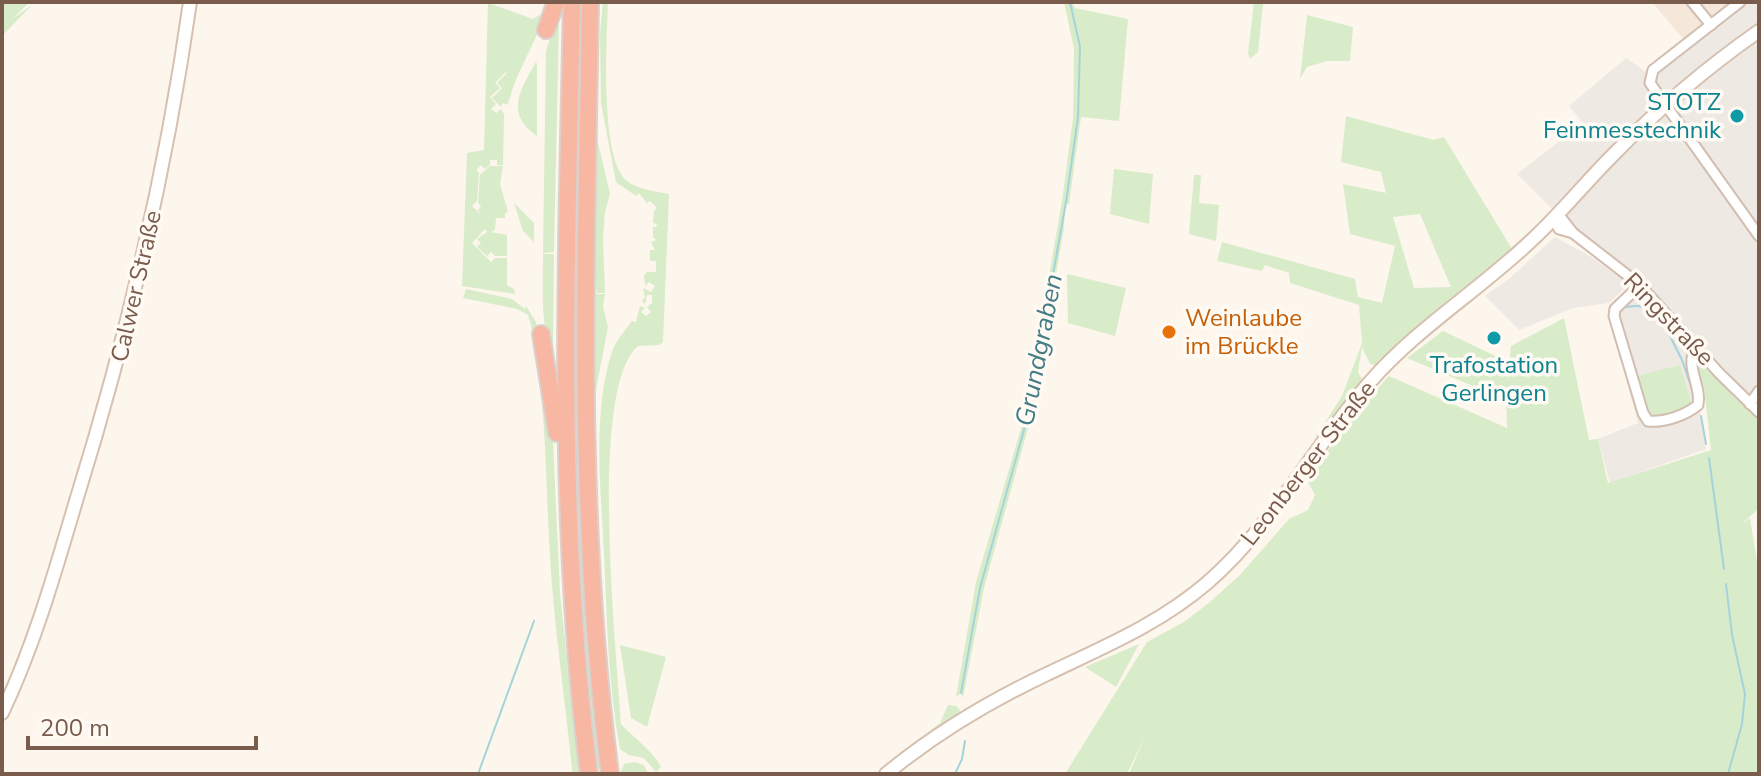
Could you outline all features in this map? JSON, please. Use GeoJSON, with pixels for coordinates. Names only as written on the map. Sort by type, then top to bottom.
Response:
{"type":"FeatureCollection","features":[{"type":"Feature","properties":{"kind":"highway"},"geometry":{"type":"LineString","coordinates":[[546,30],[556,2]]}},
{"type":"Feature","properties":{"kind":"highway"},"geometry":{"type":"LineString","coordinates":[[572,2],[566,295],[568,469],[575,617],[589,774]]}},
{"type":"Feature","properties":{"kind":"highway"},"geometry":{"type":"LineString","coordinates":[[590,2],[584,273],[587,498],[595,641],[610,774]]}},
{"type":"Feature","properties":{"kind":"highway"},"geometry":{"type":"LineString","coordinates":[[589,35],[598,108]]}},
{"type":"Feature","properties":{"kind":"highway"},"geometry":{"type":"LineString","coordinates":[[541,334],[558,436],[568,469]]}},
{"type":"Feature","properties":{"kind":"highway"},"geometry":{"type":"LineString","coordinates":[[587,498],[596,417]]}},
{"type":"Feature","properties":{"kind":"main road","name":"Calwer Straße"},"geometry":{"type":"LineString","coordinates":[[2,713],[57,564],[111,389],[151,227],[177,92],[190,2]]}},
{"type":"Feature","properties":{"kind":"main road","name":"Leonberger Straße"},"geometry":{"type":"LineString","coordinates":[[886,774],[967,716],[1141,629],[1207,583],[1253,536],[1338,420],[1373,379],[1503,267],[1666,104],[1759,31]]}},
{"type":"Feature","properties":{"kind":"street"},"geometry":{"type":"LineString","coordinates":[[1692,2],[1711,25]]}},
{"type":"Feature","properties":{"kind":"street"},"geometry":{"type":"LineString","coordinates":[[1740,2],[1653,70],[1650,83],[1759,236]]}},
{"type":"Feature","properties":{"kind":"street","name":"Ringstraße"},"geometry":{"type":"LineString","coordinates":[[1553,218],[1562,219],[1573,233],[1640,285],[1759,412]]}},
{"type":"Feature","properties":{"kind":"street"},"geometry":{"type":"LineString","coordinates":[[1640,285],[1615,309],[1614,316],[1648,421],[1688,412],[1698,405],[1699,393],[1692,363],[1696,348]]}},
{"type":"Feature","properties":{"kind":"street"},"geometry":{"type":"LineString","coordinates":[[1750,404],[1759,391]]}},
{"type":"Feature","properties":{"kind":"shaded area"},"geometry":{"type":"Polygon","coordinates":[[[1652,2],[1733,2],[1684,40],[1652,2]]]}},
{"type":"Feature","properties":{"kind":"shaded area"},"geometry":{"type":"Polygon","coordinates":[[[1743,2],[1759,2],[1759,383],[1750,396],[1697,349],[1692,363],[1706,449],[1610,483],[1598,439],[1638,423],[1608,311],[1627,304],[1647,283],[1562,219],[1517,174],[1583,123],[1569,106],[1626,58],[1649,74],[1743,2]]]}},
{"type":"Feature","properties":{"kind":"shaded area"},"geometry":{"type":"Polygon","coordinates":[[[1555,237],[1590,256],[1629,284],[1609,303],[1573,308],[1519,330],[1485,296],[1555,237]]]}},
{"type":"Feature","properties":{"kind":"green space"},"geometry":{"type":"Polygon","coordinates":[[[2,2],[30,2],[12,19],[32,5],[2,36],[2,2]]]}},
{"type":"Feature","properties":{"kind":"green space"},"geometry":{"type":"Polygon","coordinates":[[[545,2],[551,2],[507,105],[503,103],[501,107],[492,98],[502,88],[497,83],[507,73],[495,83],[500,88],[490,97],[496,104],[491,109],[496,113],[501,109],[504,114],[503,165],[497,165],[497,160],[490,160],[490,165],[485,169],[481,165],[476,170],[479,173],[477,201],[472,206],[482,215],[478,210],[481,206],[478,203],[480,175],[490,166],[503,166],[500,184],[508,212],[505,218],[496,218],[495,230],[491,232],[507,235],[507,256],[495,256],[491,252],[487,256],[477,247],[481,243],[477,239],[487,232],[485,229],[472,243],[491,262],[495,258],[507,258],[507,285],[514,289],[515,294],[462,286],[467,153],[484,150],[488,3],[533,19],[541,14],[545,2]]]}},
{"type":"Feature","properties":{"kind":"green space"},"geometry":{"type":"Polygon","coordinates":[[[580,2],[577,463],[588,659],[600,768],[597,768],[586,659],[575,477],[574,298],[580,2]]]}},
{"type":"Feature","properties":{"kind":"green space"},"geometry":{"type":"Polygon","coordinates":[[[603,2],[608,2],[608,124],[618,168],[632,184],[669,194],[663,342],[638,346],[623,371],[614,413],[610,465],[611,584],[621,724],[658,761],[661,767],[656,772],[644,758],[629,755],[620,749],[609,651],[599,451],[602,400],[612,352],[632,321],[636,322],[640,306],[645,308],[641,312],[646,316],[651,312],[647,307],[652,303],[652,295],[647,295],[645,304],[642,301],[645,297],[643,288],[651,292],[655,286],[649,282],[645,286],[644,275],[656,272],[656,261],[650,261],[650,250],[655,250],[651,242],[657,240],[653,237],[653,227],[657,224],[653,223],[657,208],[650,201],[647,203],[639,193],[636,196],[616,182],[601,103],[603,2]]]}},
{"type":"Feature","properties":{"kind":"green space"},"geometry":{"type":"Polygon","coordinates":[[[1064,2],[1072,2],[1075,8],[1128,19],[1119,121],[1081,117],[1069,204],[1065,203],[1064,228],[1031,417],[984,588],[963,698],[961,693],[956,697],[976,582],[1025,415],[1062,201],[1073,118],[1074,49],[1064,2]]]}},
{"type":"Feature","properties":{"kind":"green space"},"geometry":{"type":"Polygon","coordinates":[[[1254,2],[1263,4],[1258,52],[1250,59],[1248,53],[1254,2]]]}},
{"type":"Feature","properties":{"kind":"green space"},"geometry":{"type":"Polygon","coordinates":[[[1307,15],[1353,27],[1350,61],[1327,61],[1307,67],[1300,79],[1307,15]]]}},
{"type":"Feature","properties":{"kind":"green space"},"geometry":{"type":"Polygon","coordinates":[[[557,18],[554,252],[543,253],[546,51],[557,18]]]}},
{"type":"Feature","properties":{"kind":"green space"},"geometry":{"type":"Polygon","coordinates":[[[536,62],[537,136],[527,128],[518,111],[520,93],[536,62]]]}},
{"type":"Feature","properties":{"kind":"green space"},"geometry":{"type":"Polygon","coordinates":[[[1346,116],[1434,140],[1444,137],[1512,249],[1447,301],[1378,366],[1370,364],[1362,347],[1358,372],[1363,381],[1313,441],[1342,396],[1362,343],[1359,305],[1290,283],[1289,273],[1265,265],[1262,271],[1217,261],[1222,242],[1355,279],[1358,297],[1382,303],[1395,246],[1350,234],[1343,184],[1386,193],[1381,172],[1341,162],[1346,116]],[[1420,214],[1393,217],[1414,288],[1451,287],[1420,214]]]}},
{"type":"Feature","properties":{"kind":"green space"},"geometry":{"type":"Polygon","coordinates":[[[597,138],[610,194],[603,237],[605,293],[597,293],[594,278],[597,138]]]}},
{"type":"Feature","properties":{"kind":"green space"},"geometry":{"type":"Polygon","coordinates":[[[1114,169],[1153,174],[1149,224],[1110,214],[1114,169]]]}},
{"type":"Feature","properties":{"kind":"green space"},"geometry":{"type":"Polygon","coordinates":[[[1194,175],[1201,175],[1199,203],[1219,205],[1216,241],[1189,234],[1194,175]]]}},
{"type":"Feature","properties":{"kind":"green space"},"geometry":{"type":"Polygon","coordinates":[[[514,203],[534,223],[534,242],[523,231],[514,203]]]}},
{"type":"Feature","properties":{"kind":"green space"},"geometry":{"type":"Polygon","coordinates":[[[543,254],[554,254],[553,360],[544,321],[543,254]]]}},
{"type":"Feature","properties":{"kind":"green space"},"geometry":{"type":"Polygon","coordinates":[[[1067,274],[1126,288],[1115,336],[1068,323],[1067,274]]]}},
{"type":"Feature","properties":{"kind":"green space"},"geometry":{"type":"Polygon","coordinates":[[[595,288],[596,294],[605,294],[603,306],[608,327],[595,395],[595,288]]]}},
{"type":"Feature","properties":{"kind":"green space"},"geometry":{"type":"Polygon","coordinates":[[[466,289],[512,299],[525,309],[526,306],[536,322],[552,419],[560,593],[579,774],[573,774],[572,769],[557,636],[543,412],[531,325],[528,315],[517,309],[463,298],[466,289]]]}},
{"type":"Feature","properties":{"kind":"green space"},"geometry":{"type":"Polygon","coordinates":[[[1564,318],[1589,440],[1598,439],[1608,483],[1711,450],[1704,387],[1696,361],[1699,359],[1759,419],[1759,508],[1742,524],[1750,518],[1759,574],[1759,774],[1129,774],[1145,736],[1127,774],[1065,774],[1147,642],[1184,622],[1210,602],[1240,575],[1289,519],[1308,510],[1315,495],[1308,482],[1317,467],[1346,426],[1389,376],[1507,428],[1506,400],[1407,358],[1443,331],[1506,361],[1507,382],[1511,346],[1564,318]]]}},
{"type":"Feature","properties":{"kind":"green space"},"geometry":{"type":"Polygon","coordinates":[[[1680,365],[1692,405],[1657,416],[1647,415],[1636,376],[1680,365]]]}},
{"type":"Feature","properties":{"kind":"green space"},"geometry":{"type":"Polygon","coordinates":[[[1139,644],[1116,687],[1085,667],[1139,644]]]}},
{"type":"Feature","properties":{"kind":"green space"},"geometry":{"type":"Polygon","coordinates":[[[620,645],[666,657],[647,727],[631,718],[620,645]]]}},
{"type":"Feature","properties":{"kind":"green space"},"geometry":{"type":"Polygon","coordinates":[[[948,705],[960,710],[959,718],[882,774],[875,774],[940,723],[948,705]]]}},
{"type":"Feature","properties":{"kind":"green space"},"geometry":{"type":"Polygon","coordinates":[[[635,762],[644,765],[648,774],[620,774],[624,764],[635,762]]]}},
{"type":"Feature","properties":{"kind":"waterway","name":"Grundgraben"},"geometry":{"type":"LineString","coordinates":[[961,693],[980,588],[1027,419],[1066,202],[1078,117],[1080,47],[1070,2]]}},
{"type":"Feature","properties":{"kind":"waterway"},"geometry":{"type":"LineString","coordinates":[[1627,307],[1649,309],[1664,325]]}},
{"type":"Feature","properties":{"kind":"waterway"},"geometry":{"type":"LineString","coordinates":[[1668,332],[1693,392]]}},
{"type":"Feature","properties":{"kind":"waterway"},"geometry":{"type":"LineString","coordinates":[[1701,416],[1706,444]]}},
{"type":"Feature","properties":{"kind":"waterway"},"geometry":{"type":"LineString","coordinates":[[1709,458],[1724,569]]}},
{"type":"Feature","properties":{"kind":"waterway"},"geometry":{"type":"LineString","coordinates":[[1726,584],[1732,635],[1745,694],[1742,724],[1728,774]]}},
{"type":"Feature","properties":{"kind":"waterway"},"geometry":{"type":"LineString","coordinates":[[478,774],[534,621]]}},
{"type":"Feature","properties":{"kind":"waterway","name":"Grundgraben"},"geometry":{"type":"LineString","coordinates":[[955,774],[965,741]]}},
{"type":"Feature","properties":{"kind":"place","name":"STOTZ Feinmesstechnik"},"geometry":{"type":"Point","coordinates":[1737,116]}},
{"type":"Feature","properties":{"kind":"place","name":"Weinlaube im Brückle"},"geometry":{"type":"Point","coordinates":[1169,332]}},
{"type":"Feature","properties":{"kind":"place","name":"Trafostation Gerlingen"},"geometry":{"type":"Point","coordinates":[1494,338]}}]}
